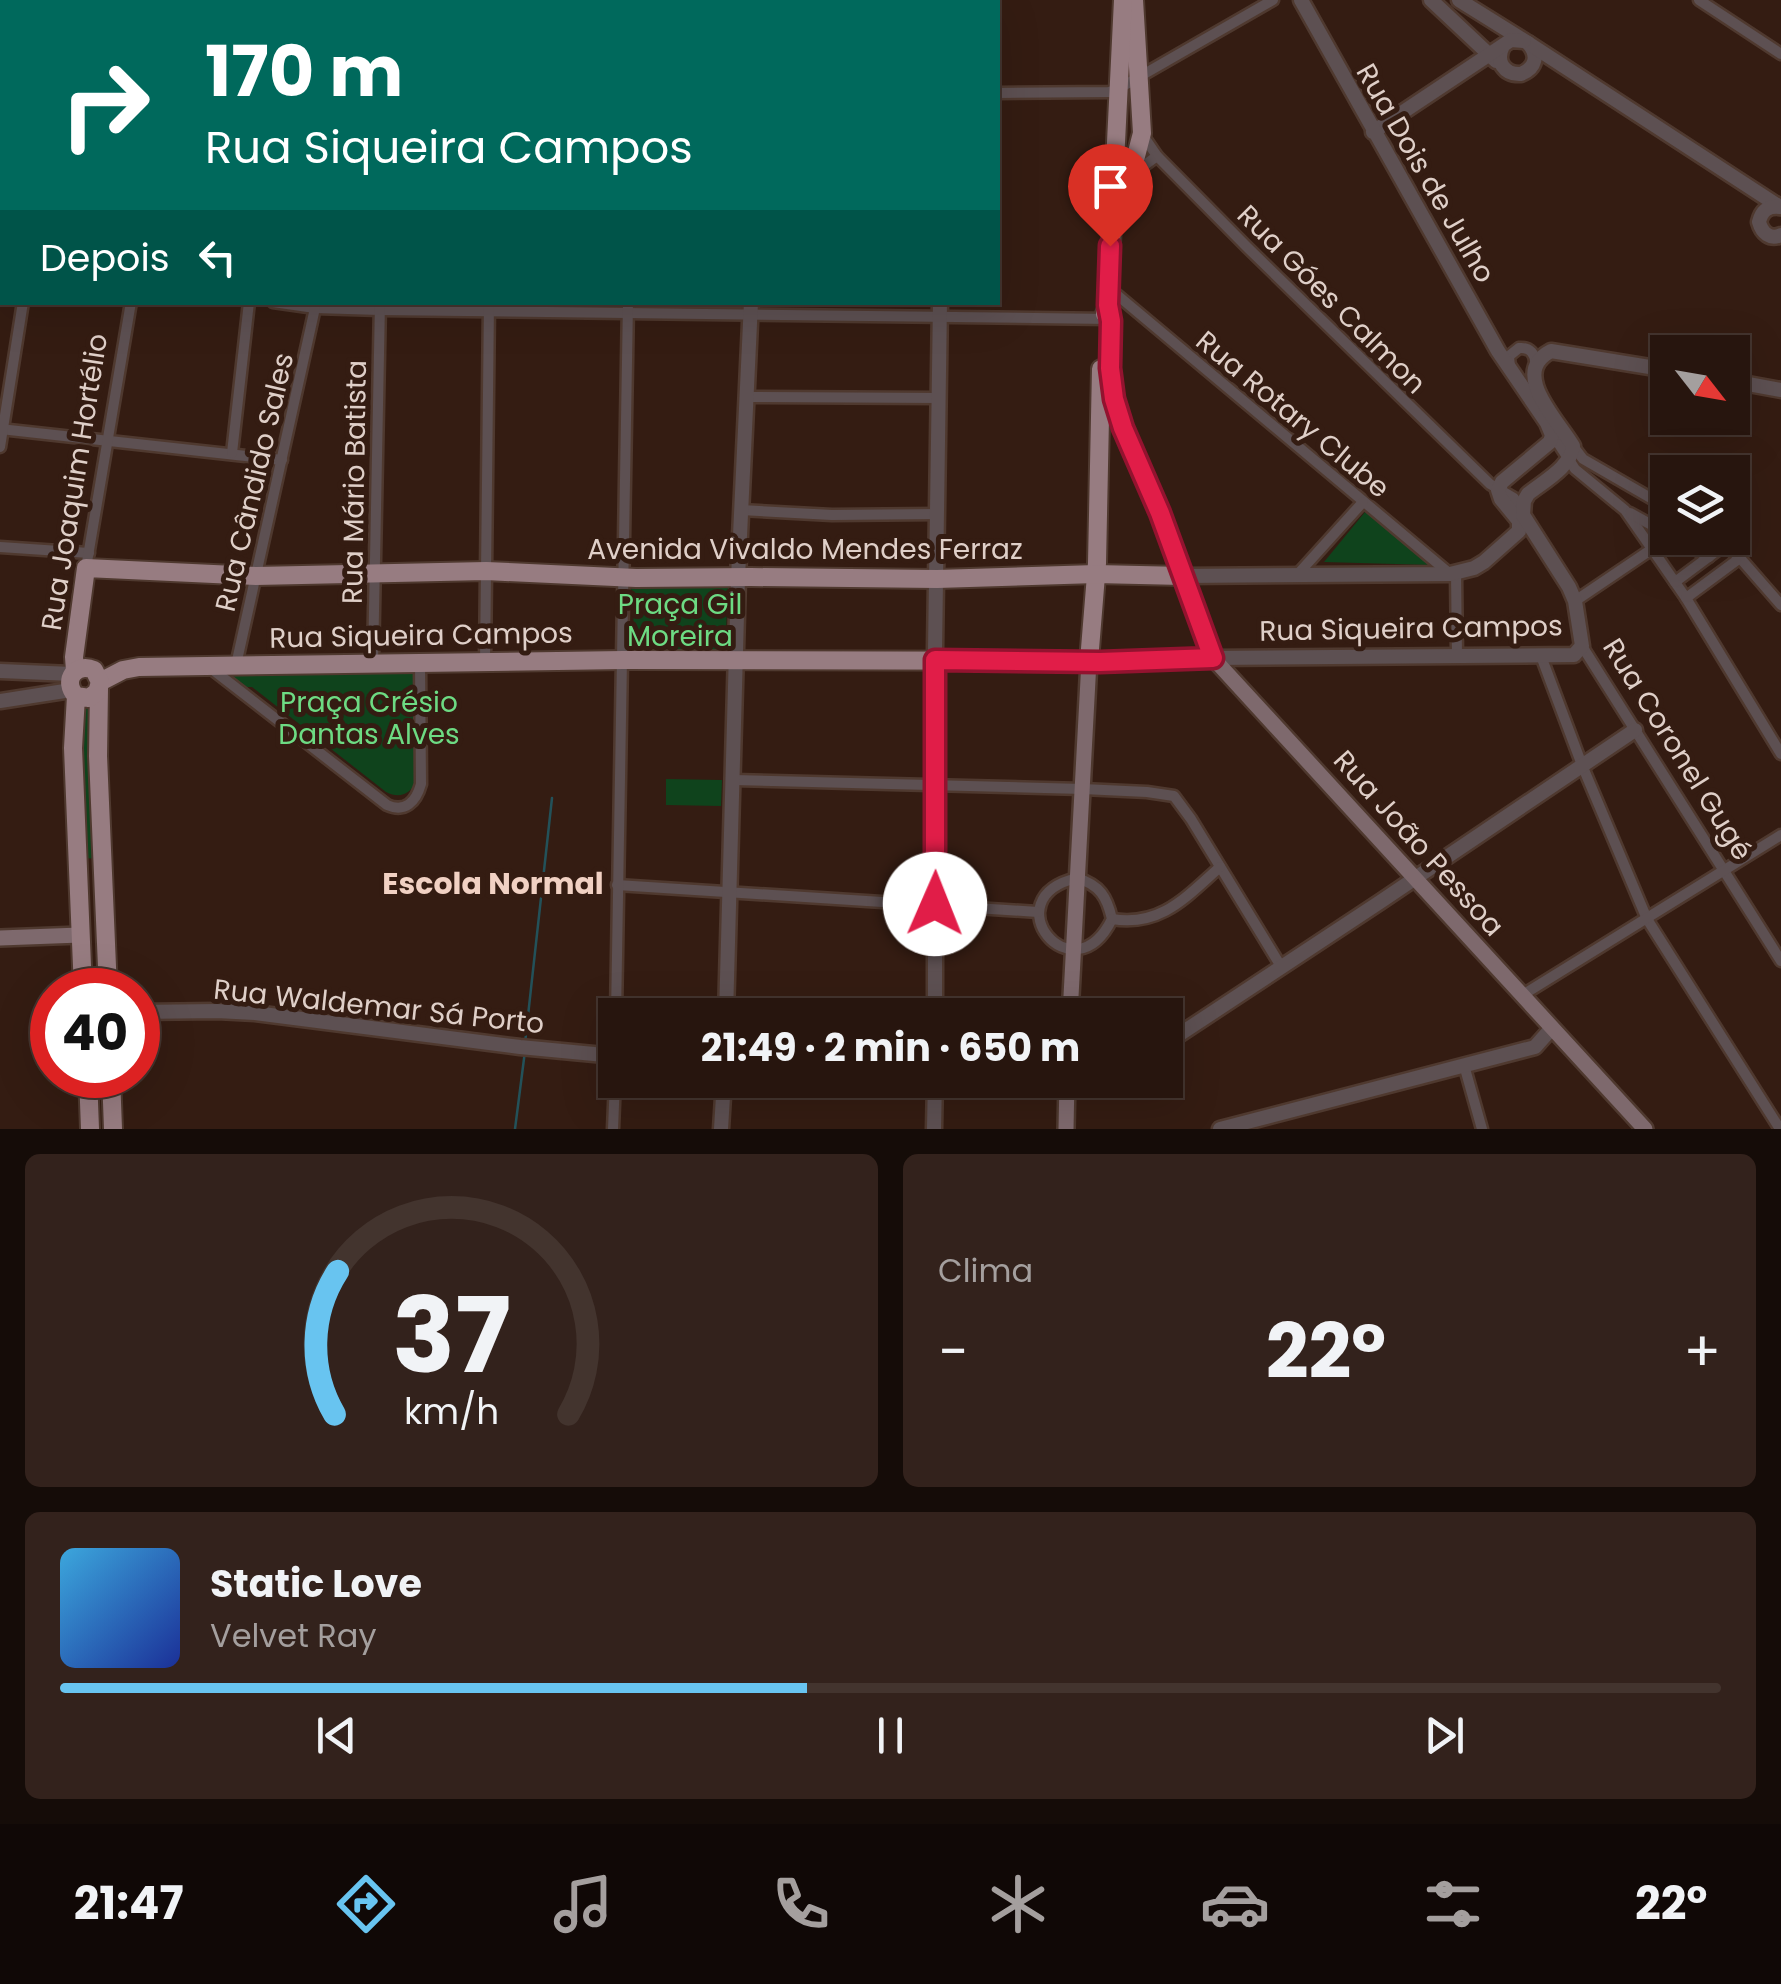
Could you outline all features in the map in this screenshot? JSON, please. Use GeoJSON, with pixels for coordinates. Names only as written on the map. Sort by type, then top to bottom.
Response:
{"type":"FeatureCollection","features":[{"type":"Feature","properties":{"kind":"main road"},"geometry":{"type":"LineString","coordinates":[[1071,998],[1096,574],[1098,427],[1112,216],[1121,178],[1118,89],[1123,0]]}},
{"type":"Feature","properties":{"kind":"main road"},"geometry":{"type":"LineString","coordinates":[[1121,178],[1136,156],[1142,133],[1134,0]]}},
{"type":"Feature","properties":{"kind":"main road","name":"Rua João Pessoa"},"geometry":{"type":"LineString","coordinates":[[1107,308],[1114,399],[1213,658],[1645,1129]]}},
{"type":"Feature","properties":{"kind":"main road"},"geometry":{"type":"LineString","coordinates":[[1098,427],[1110,437],[1123,428]]}},
{"type":"Feature","properties":{"kind":"main road","name":"Avenida Vivaldo Mendes Ferraz"},"geometry":{"type":"LineString","coordinates":[[88,561],[256,576],[486,571],[624,578],[936,580],[1096,574],[1183,576]]}},
{"type":"Feature","properties":{"kind":"main road","name":"Rua Joaquim Hortélio"},"geometry":{"type":"LineString","coordinates":[[82,968],[74,658],[88,561]]}},
{"type":"Feature","properties":{"kind":"main road","name":"Rua Siqueira Campos"},"geometry":{"type":"LineString","coordinates":[[100,685],[123,670],[139,667],[1213,658]]}},
{"type":"Feature","properties":{"kind":"main road"},"geometry":{"type":"LineString","coordinates":[[100,685],[91,697],[84,698],[74,683],[84,667],[98,674],[100,685],[98,756],[107,968]]}},
{"type":"Feature","properties":{"kind":"main road"},"geometry":{"type":"LineString","coordinates":[[78,872],[84,864],[92,862],[98,862],[104,869]]}},
{"type":"Feature","properties":{"kind":"main road"},"geometry":{"type":"LineString","coordinates":[[0,938],[80,935]]}},
{"type":"Feature","properties":{"kind":"main road"},"geometry":{"type":"LineString","coordinates":[[89,1098],[90,1129]]}},
{"type":"Feature","properties":{"kind":"main road"},"geometry":{"type":"LineString","coordinates":[[111,1098],[113,1129]]}},
{"type":"Feature","properties":{"kind":"main road"},"geometry":{"type":"LineString","coordinates":[[1066,1129],[1067,1098]]}},
{"type":"Feature","properties":{"kind":"street"},"geometry":{"type":"LineString","coordinates":[[1000,93],[1104,94],[1273,0]]}},
{"type":"Feature","properties":{"kind":"street","name":"Rua Dois de Julho"},"geometry":{"type":"LineString","coordinates":[[1301,0],[1511,370],[1538,408],[1550,437]]}},
{"type":"Feature","properties":{"kind":"street"},"geometry":{"type":"LineString","coordinates":[[1431,0],[1502,68],[1515,74],[1531,68],[1535,58],[1528,43]]}},
{"type":"Feature","properties":{"kind":"street"},"geometry":{"type":"LineString","coordinates":[[1458,0],[1781,208]]}},
{"type":"Feature","properties":{"kind":"street"},"geometry":{"type":"LineString","coordinates":[[1699,0],[1781,54]]}},
{"type":"Feature","properties":{"kind":"street"},"geometry":{"type":"LineString","coordinates":[[1719,0],[1724,16]]}},
{"type":"Feature","properties":{"kind":"street"},"geometry":{"type":"LineString","coordinates":[[1373,132],[1511,40],[1528,43]]}},
{"type":"Feature","properties":{"kind":"street"},"geometry":{"type":"LineString","coordinates":[[1502,68],[1500,54],[1504,46]]}},
{"type":"Feature","properties":{"kind":"street","name":"Rua Góes Calmon"},"geometry":{"type":"LineString","coordinates":[[1142,133],[1157,156],[1289,289],[1454,451],[1523,509]]}},
{"type":"Feature","properties":{"kind":"street"},"geometry":{"type":"LineString","coordinates":[[1121,178],[1157,156]]}},
{"type":"Feature","properties":{"kind":"street"},"geometry":{"type":"LineString","coordinates":[[1780,236],[1765,234],[1759,222],[1765,210],[1781,208]]}},
{"type":"Feature","properties":{"kind":"street"},"geometry":{"type":"LineString","coordinates":[[0,447],[22,305]]}},
{"type":"Feature","properties":{"kind":"street","name":"Rua Joaquim Hortélio"},"geometry":{"type":"LineString","coordinates":[[88,561],[130,305]]}},
{"type":"Feature","properties":{"kind":"street"},"geometry":{"type":"LineString","coordinates":[[232,454],[248,305]]}},
{"type":"Feature","properties":{"kind":"street"},"geometry":{"type":"LineString","coordinates":[[294,305],[1107,308]]}},
{"type":"Feature","properties":{"kind":"street","name":"Rua Mário Batista"},"geometry":{"type":"LineString","coordinates":[[373,663],[380,306]]}},
{"type":"Feature","properties":{"kind":"street"},"geometry":{"type":"LineString","coordinates":[[486,662],[489,306]]}},
{"type":"Feature","properties":{"kind":"street","name":"Rua Cândido Sales"},"geometry":{"type":"LineString","coordinates":[[236,665],[315,308]]}},
{"type":"Feature","properties":{"kind":"street","name":"Rua Rotary Clube"},"geometry":{"type":"LineString","coordinates":[[1107,308],[1453,574]]}},
{"type":"Feature","properties":{"kind":"street"},"geometry":{"type":"LineString","coordinates":[[616,998],[628,309]]}},
{"type":"Feature","properties":{"kind":"street"},"geometry":{"type":"LineString","coordinates":[[727,998],[738,578],[751,309]]}},
{"type":"Feature","properties":{"kind":"street"},"geometry":{"type":"LineString","coordinates":[[936,998],[940,310]]}},
{"type":"Feature","properties":{"kind":"street"},"geometry":{"type":"LineString","coordinates":[[1650,367],[1551,351],[1536,365],[1522,376],[1511,370],[1509,356],[1523,348],[1533,354],[1536,365],[1533,379],[1538,392],[1583,459],[1650,498]]}},
{"type":"Feature","properties":{"kind":"street"},"geometry":{"type":"LineString","coordinates":[[1750,384],[1781,390]]}},
{"type":"Feature","properties":{"kind":"street"},"geometry":{"type":"LineString","coordinates":[[747,397],[939,398]]}},
{"type":"Feature","properties":{"kind":"street"},"geometry":{"type":"LineString","coordinates":[[2,429],[282,460]]}},
{"type":"Feature","properties":{"kind":"street"},"geometry":{"type":"LineString","coordinates":[[1514,537],[1519,521],[1498,490],[1550,437],[1574,469],[1625,510],[1650,524]]}},
{"type":"Feature","properties":{"kind":"street"},"geometry":{"type":"LineString","coordinates":[[1523,509],[1528,494],[1568,462],[1573,446]]}},
{"type":"Feature","properties":{"kind":"street"},"geometry":{"type":"LineString","coordinates":[[1296,574],[1363,502]]}},
{"type":"Feature","properties":{"kind":"street","name":"Rua Coronel Gugé"},"geometry":{"type":"LineString","coordinates":[[1523,509],[1576,601],[1582,646],[1781,961]]}},
{"type":"Feature","properties":{"kind":"street"},"geometry":{"type":"LineString","coordinates":[[741,510],[832,516],[938,514]]}},
{"type":"Feature","properties":{"kind":"street"},"geometry":{"type":"LineString","coordinates":[[1625,510],[1650,546]]}},
{"type":"Feature","properties":{"kind":"street"},"geometry":{"type":"LineString","coordinates":[[1514,537],[1528,531],[1537,536]]}},
{"type":"Feature","properties":{"kind":"street","name":"Avenida Vivaldo Mendes Ferraz"},"geometry":{"type":"LineString","coordinates":[[1183,576],[1453,574],[1474,568],[1514,537]]}},
{"type":"Feature","properties":{"kind":"street"},"geometry":{"type":"LineString","coordinates":[[0,547],[88,561]]}},
{"type":"Feature","properties":{"kind":"street"},"geometry":{"type":"LineString","coordinates":[[1576,601],[1650,555]]}},
{"type":"Feature","properties":{"kind":"street"},"geometry":{"type":"LineString","coordinates":[[1656,555],[1777,739],[1781,754]]}},
{"type":"Feature","properties":{"kind":"street"},"geometry":{"type":"LineString","coordinates":[[1659,555],[1688,572]]}},
{"type":"Feature","properties":{"kind":"street"},"geometry":{"type":"LineString","coordinates":[[1675,582],[1708,557],[1704,555]]}},
{"type":"Feature","properties":{"kind":"street"},"geometry":{"type":"LineString","coordinates":[[1737,555],[1781,605]]}},
{"type":"Feature","properties":{"kind":"street"},"geometry":{"type":"LineString","coordinates":[[1689,602],[1740,558]]}},
{"type":"Feature","properties":{"kind":"street"},"geometry":{"type":"LineString","coordinates":[[1453,574],[1457,656]]}},
{"type":"Feature","properties":{"kind":"street","name":"Rua Siqueira Campos"},"geometry":{"type":"LineString","coordinates":[[1213,658],[1570,656],[1582,646]]}},
{"type":"Feature","properties":{"kind":"street"},"geometry":{"type":"LineString","coordinates":[[1541,656],[1648,920],[1779,1124]]}},
{"type":"Feature","properties":{"kind":"street"},"geometry":{"type":"LineString","coordinates":[[207,666],[386,804],[402,808],[415,798],[422,777],[420,664]]}},
{"type":"Feature","properties":{"kind":"street"},"geometry":{"type":"LineString","coordinates":[[0,672],[74,683]]}},
{"type":"Feature","properties":{"kind":"street"},"geometry":{"type":"LineString","coordinates":[[0,701],[74,683]]}},
{"type":"Feature","properties":{"kind":"street"},"geometry":{"type":"LineString","coordinates":[[1183,1032],[1635,730]]}},
{"type":"Feature","properties":{"kind":"street"},"geometry":{"type":"LineString","coordinates":[[734,780],[1083,789],[1174,796],[1282,968]]}},
{"type":"Feature","properties":{"kind":"street"},"geometry":{"type":"LineString","coordinates":[[1521,996],[1781,835]]}},
{"type":"Feature","properties":{"kind":"street"},"geometry":{"type":"LineString","coordinates":[[1112,920],[1133,922],[1156,916],[1178,904],[1220,867]]}},
{"type":"Feature","properties":{"kind":"street"},"geometry":{"type":"LineString","coordinates":[[1077,878],[1103,892],[1112,920],[1102,938],[1091,946],[1072,950],[1052,941],[1041,930],[1038,912],[1049,889],[1077,878]]}},
{"type":"Feature","properties":{"kind":"street"},"geometry":{"type":"LineString","coordinates":[[617,885],[1038,912]]}},
{"type":"Feature","properties":{"kind":"street","name":"Rua Waldemar Sá Porto"},"geometry":{"type":"LineString","coordinates":[[160,1012],[255,1013],[598,1054]]}},
{"type":"Feature","properties":{"kind":"street"},"geometry":{"type":"LineString","coordinates":[[1535,1047],[1551,1028]]}},
{"type":"Feature","properties":{"kind":"street"},"geometry":{"type":"LineString","coordinates":[[1220,1129],[1535,1047],[1566,1046]]}},
{"type":"Feature","properties":{"kind":"street"},"geometry":{"type":"LineString","coordinates":[[1464,1065],[1482,1129]]}},
{"type":"Feature","properties":{"kind":"street"},"geometry":{"type":"LineString","coordinates":[[613,1129],[614,1098]]}},
{"type":"Feature","properties":{"kind":"street"},"geometry":{"type":"LineString","coordinates":[[721,1129],[723,1098]]}},
{"type":"Feature","properties":{"kind":"street"},"geometry":{"type":"LineString","coordinates":[[934,1129],[935,1098]]}},
{"type":"Feature","properties":{"kind":"green space"},"geometry":{"type":"Polygon","coordinates":[[[1365,512],[1431,565],[1324,562],[1365,512]]]}},
{"type":"Feature","properties":{"kind":"green space","name":"Praça Gil Moreira"},"geometry":{"type":"Polygon","coordinates":[[[719,582],[733,590],[733,599],[727,602],[729,655],[714,651],[636,654],[631,650],[633,605],[627,593],[633,587],[645,584],[647,588],[714,588],[719,582]]]}},
{"type":"Feature","properties":{"kind":"green space","name":"Praça Crésio Dantas Alves"},"geometry":{"type":"Polygon","coordinates":[[[416,669],[417,782],[400,795],[386,792],[252,687],[221,671],[416,669]]]}},
{"type":"Feature","properties":{"kind":"green space"},"geometry":{"type":"Polygon","coordinates":[[[80,707],[90,709],[99,859],[85,858],[80,707]]]}},
{"type":"Feature","properties":{"kind":"green space"},"geometry":{"type":"Polygon","coordinates":[[[666,779],[722,780],[721,806],[666,805],[666,779]]]}},
{"type":"Feature","properties":{"kind":"waterway"},"geometry":{"type":"LineString","coordinates":[[525,1043],[552,798]]}},
{"type":"Feature","properties":{"kind":"waterway"},"geometry":{"type":"LineString","coordinates":[[515,1129],[525,1051]]}},
{"type":"Feature","properties":{"kind":"district","name":"Escola Normal"},"geometry":{"type":"Point","coordinates":[493,884]}},
{"type":"Feature","properties":{"kind":"route"},"geometry":{"type":"LineString","coordinates":[[935,904],[935,660],[1100,662],[1213,658],[1114,399],[1108,305],[1110,246]]}}]}
